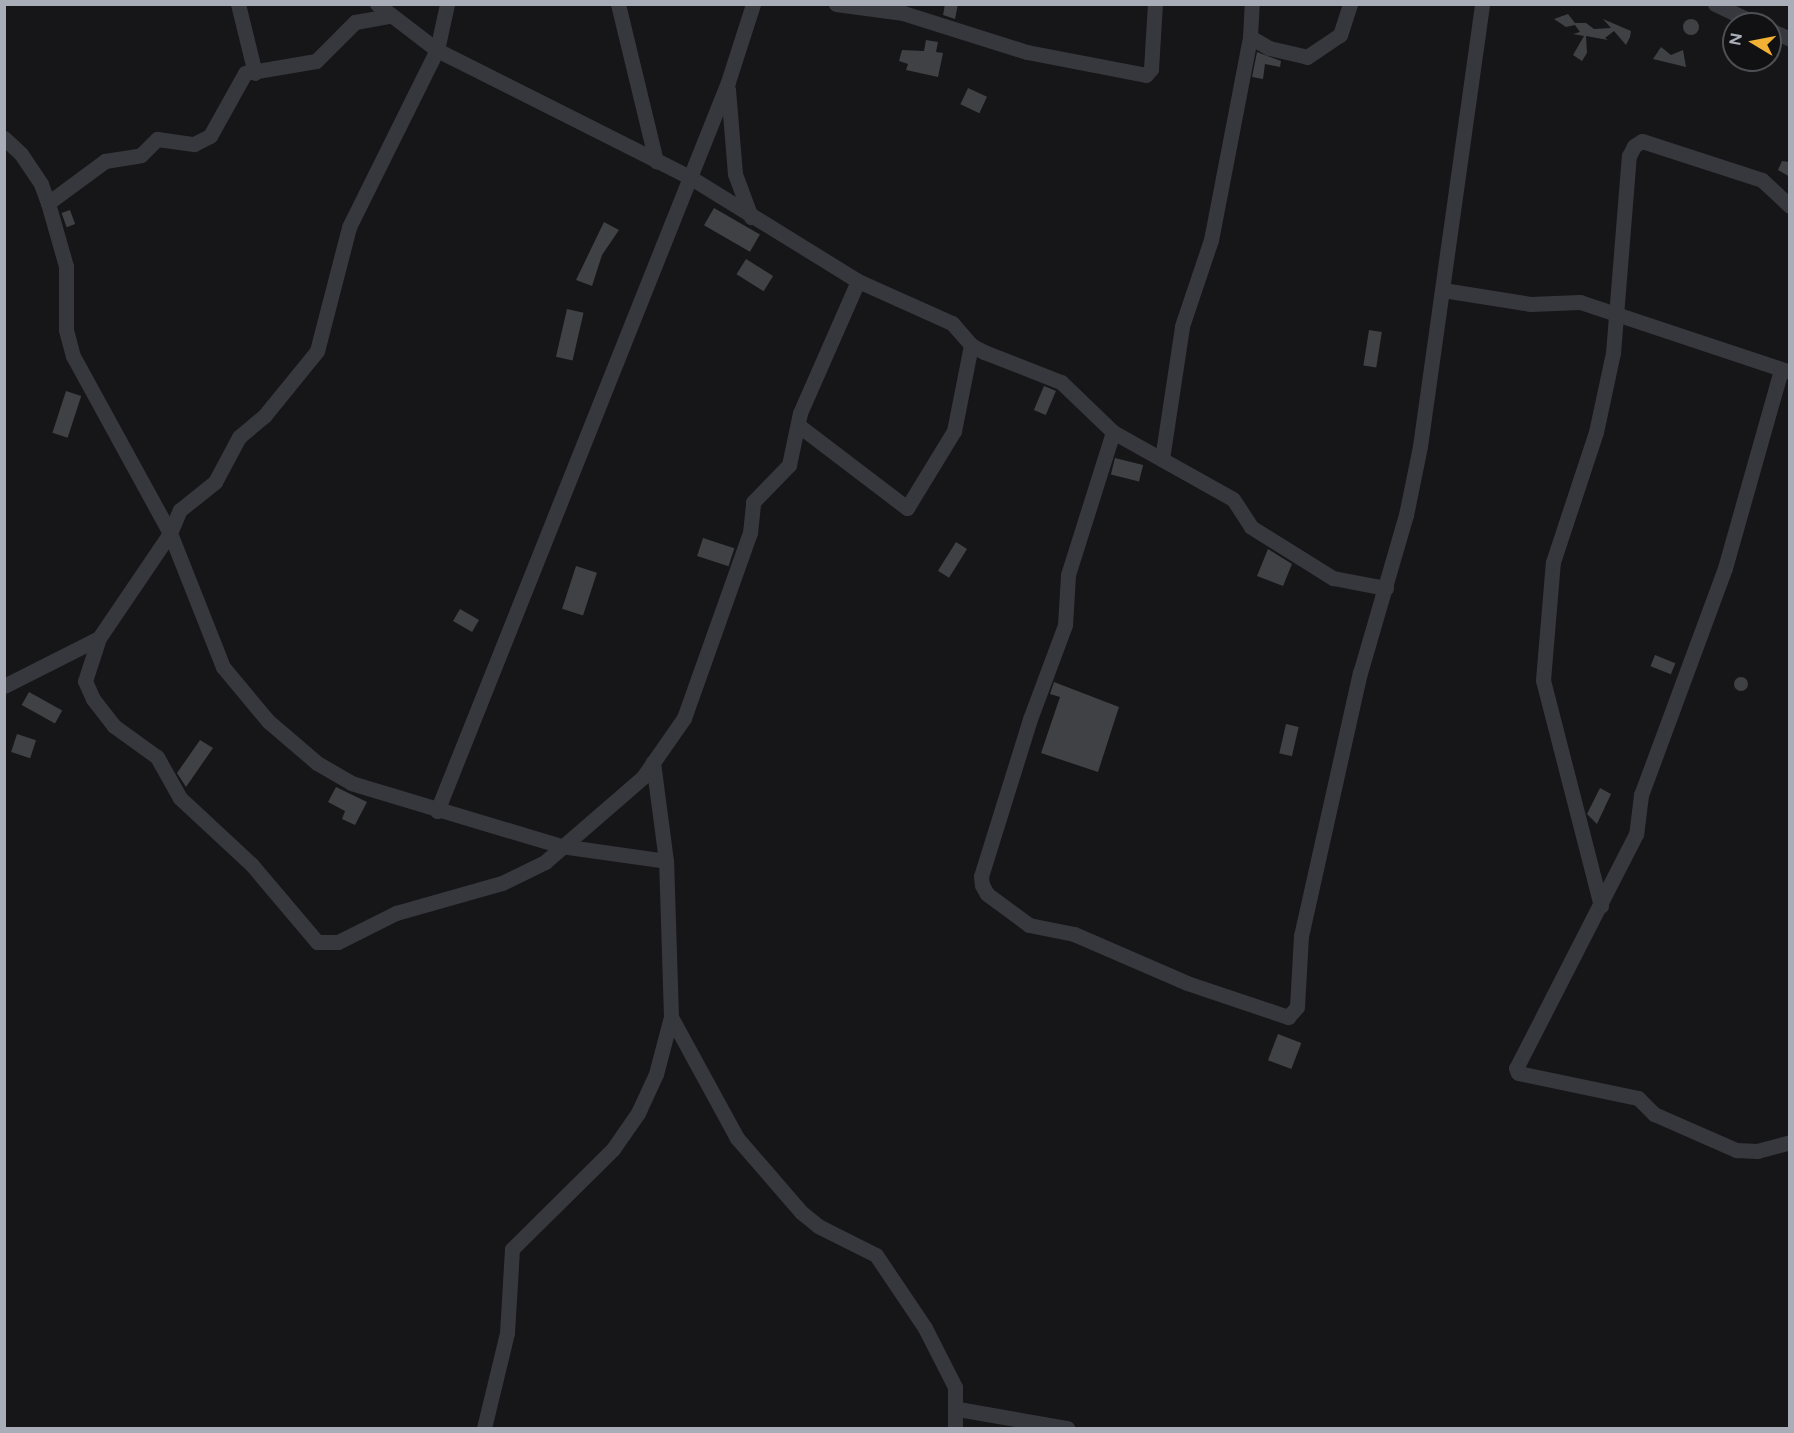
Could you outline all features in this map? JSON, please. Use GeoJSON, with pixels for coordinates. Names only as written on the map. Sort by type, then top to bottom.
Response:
{"type":"FeatureCollection","features":[{"type":"Feature","properties":{"kind":"street"},"geometry":{"type":"LineString","coordinates":[[238,4],[255,73]]}},
{"type":"Feature","properties":{"kind":"street"},"geometry":{"type":"LineString","coordinates":[[376,4],[437,50],[688,176],[751,218],[858,281],[952,323],[971,345],[1061,382],[1113,432],[1226,494],[1251,527],[1328,575],[1386,588]]}},
{"type":"Feature","properties":{"kind":"street"},"geometry":{"type":"LineString","coordinates":[[447,4],[437,50],[352,219],[317,351],[265,415],[239,437],[220,476],[185,504],[170,533],[99,638],[85,681],[93,699],[114,726],[157,757],[180,798],[252,865],[318,942],[338,942],[396,913],[502,883],[545,862],[643,777],[684,717],[750,533],[753,502],[785,472],[798,425],[858,281]]}},
{"type":"Feature","properties":{"kind":"street"},"geometry":{"type":"LineString","coordinates":[[618,4],[656,161]]}},
{"type":"Feature","properties":{"kind":"street"},"geometry":{"type":"LineString","coordinates":[[437,812],[688,176],[728,82],[753,4]]}},
{"type":"Feature","properties":{"kind":"street"},"geometry":{"type":"LineString","coordinates":[[836,4],[911,15],[1027,52],[1146,75],[1150,69],[1155,4]]}},
{"type":"Feature","properties":{"kind":"street"},"geometry":{"type":"LineString","coordinates":[[1162,459],[1182,326],[1211,240],[1250,37],[1252,4]]}},
{"type":"Feature","properties":{"kind":"street"},"geometry":{"type":"LineString","coordinates":[[1250,37],[1260,45],[1307,57],[1340,35],[1350,4]]}},
{"type":"Feature","properties":{"kind":"street"},"geometry":{"type":"LineString","coordinates":[[1113,432],[1068,575],[1065,625],[1030,718],[981,876],[987,894],[1021,921],[1074,934],[1091,944],[1288,1017],[1293,1013],[1301,936],[1360,673],[1386,588],[1420,446],[1482,4]]}},
{"type":"Feature","properties":{"kind":"street"},"geometry":{"type":"LineString","coordinates":[[1715,4],[1732,12]]}},
{"type":"Feature","properties":{"kind":"street"},"geometry":{"type":"LineString","coordinates":[[48,203],[105,161],[141,155],[157,140],[194,144],[210,136],[239,78],[316,62],[356,22],[389,16]]}},
{"type":"Feature","properties":{"kind":"street"},"geometry":{"type":"LineString","coordinates":[[728,82],[735,174],[751,218]]}},
{"type":"Feature","properties":{"kind":"street"},"geometry":{"type":"LineString","coordinates":[[4,138],[21,154],[41,184],[48,203],[66,266],[66,330],[73,356],[170,533],[223,667],[268,721],[318,763],[351,783],[437,812],[561,846],[666,861]]}},
{"type":"Feature","properties":{"kind":"street"},"geometry":{"type":"LineString","coordinates":[[1601,906],[1543,681],[1552,562],[1596,432],[1612,353],[1629,156],[1634,146],[1642,141],[1762,180],[1790,206]]}},
{"type":"Feature","properties":{"kind":"street"},"geometry":{"type":"LineString","coordinates":[[1443,290],[1530,304],[1569,301],[1616,313],[1785,371],[1725,568],[1641,795],[1636,834],[1516,1071],[1638,1098],[1654,1114],[1736,1150],[1757,1151],[1790,1142]]}},
{"type":"Feature","properties":{"kind":"street"},"geometry":{"type":"LineString","coordinates":[[798,425],[908,508],[954,431],[971,345]]}},
{"type":"Feature","properties":{"kind":"street"},"geometry":{"type":"LineString","coordinates":[[7,683],[99,638]]}},
{"type":"Feature","properties":{"kind":"street"},"geometry":{"type":"LineString","coordinates":[[653,762],[666,861],[668,1000],[671,1017],[692,1050],[724,1121],[744,1146],[801,1212],[818,1226],[876,1255],[925,1328],[955,1387],[958,1409],[955,1428]]}},
{"type":"Feature","properties":{"kind":"street"},"geometry":{"type":"LineString","coordinates":[[484,1428],[507,1333],[512,1249],[613,1149],[638,1113],[656,1074],[671,1017]]}},
{"type":"Feature","properties":{"kind":"street"},"geometry":{"type":"LineString","coordinates":[[958,1409],[1067,1428]]}},
{"type":"Feature","properties":{"kind":"building"},"geometry":{"type":"Polygon","coordinates":[[[945,4],[958,4],[955,19],[943,15],[945,4]]]}},
{"type":"Feature","properties":{"kind":"building"},"geometry":{"type":"Polygon","coordinates":[[[1568,14],[1575,23],[1586,23],[1594,29],[1611,28],[1603,19],[1631,31],[1630,37],[1626,45],[1614,31],[1605,38],[1608,40],[1586,36],[1587,53],[1582,61],[1573,55],[1584,36],[1573,34],[1580,32],[1575,25],[1566,27],[1554,19],[1568,14]]]}},
{"type":"Feature","properties":{"kind":"building"},"geometry":{"type":"Polygon","coordinates":[[[1691,19],[1699,27],[1691,35],[1683,27],[1691,19]]]}},
{"type":"Feature","properties":{"kind":"building"},"geometry":{"type":"Polygon","coordinates":[[[926,40],[938,42],[936,52],[943,53],[938,77],[906,70],[908,64],[899,61],[902,50],[924,51],[926,40]]]}},
{"type":"Feature","properties":{"kind":"building"},"geometry":{"type":"Polygon","coordinates":[[[1661,47],[1671,55],[1683,50],[1686,67],[1653,59],[1661,47]]]}},
{"type":"Feature","properties":{"kind":"building"},"geometry":{"type":"Polygon","coordinates":[[[1257,52],[1281,61],[1280,67],[1265,64],[1263,79],[1252,77],[1257,52]]]}},
{"type":"Feature","properties":{"kind":"building"},"geometry":{"type":"Polygon","coordinates":[[[968,88],[987,97],[979,113],[960,104],[968,88]]]}},
{"type":"Feature","properties":{"kind":"building"},"geometry":{"type":"Polygon","coordinates":[[[1782,161],[1790,162],[1790,177],[1778,170],[1782,161]]]}},
{"type":"Feature","properties":{"kind":"building"},"geometry":{"type":"Polygon","coordinates":[[[714,208],[760,234],[750,252],[704,225],[714,208]]]}},
{"type":"Feature","properties":{"kind":"building"},"geometry":{"type":"Polygon","coordinates":[[[70,210],[75,224],[67,227],[62,213],[70,210]]]}},
{"type":"Feature","properties":{"kind":"building"},"geometry":{"type":"Polygon","coordinates":[[[604,222],[619,230],[602,255],[592,286],[576,280],[604,222]]]}},
{"type":"Feature","properties":{"kind":"building"},"geometry":{"type":"Polygon","coordinates":[[[746,259],[773,276],[764,291],[736,274],[746,259]]]}},
{"type":"Feature","properties":{"kind":"building"},"geometry":{"type":"Polygon","coordinates":[[[567,309],[584,313],[573,361],[556,357],[567,309]]]}},
{"type":"Feature","properties":{"kind":"building"},"geometry":{"type":"Polygon","coordinates":[[[1369,330],[1382,332],[1376,368],[1363,366],[1369,330]]]}},
{"type":"Feature","properties":{"kind":"building"},"geometry":{"type":"Polygon","coordinates":[[[1044,386],[1056,391],[1046,415],[1034,410],[1044,386]]]}},
{"type":"Feature","properties":{"kind":"building"},"geometry":{"type":"Polygon","coordinates":[[[66,391],[81,396],[68,438],[52,433],[66,391]]]}},
{"type":"Feature","properties":{"kind":"building"},"geometry":{"type":"Polygon","coordinates":[[[1115,458],[1143,465],[1139,482],[1111,474],[1115,458]]]}},
{"type":"Feature","properties":{"kind":"building"},"geometry":{"type":"Polygon","coordinates":[[[703,538],[734,548],[729,566],[697,556],[703,538]]]}},
{"type":"Feature","properties":{"kind":"building"},"geometry":{"type":"Polygon","coordinates":[[[956,542],[967,549],[949,578],[938,571],[956,542]]]}},
{"type":"Feature","properties":{"kind":"building"},"geometry":{"type":"Polygon","coordinates":[[[1268,549],[1292,564],[1283,586],[1257,576],[1268,549]]]}},
{"type":"Feature","properties":{"kind":"building"},"geometry":{"type":"Polygon","coordinates":[[[576,566],[597,573],[583,616],[562,609],[576,566]]]}},
{"type":"Feature","properties":{"kind":"building"},"geometry":{"type":"Polygon","coordinates":[[[460,609],[479,620],[472,632],[453,621],[460,609]]]}},
{"type":"Feature","properties":{"kind":"building"},"geometry":{"type":"Polygon","coordinates":[[[1655,655],[1675,663],[1671,674],[1651,666],[1655,655]]]}},
{"type":"Feature","properties":{"kind":"building"},"geometry":{"type":"Polygon","coordinates":[[[1741,677],[1746,679],[1748,684],[1746,689],[1741,691],[1736,689],[1734,684],[1736,679],[1741,677]]]}},
{"type":"Feature","properties":{"kind":"building"},"geometry":{"type":"Polygon","coordinates":[[[1054,682],[1119,707],[1098,772],[1041,753],[1060,697],[1050,694],[1054,682]]]}},
{"type":"Feature","properties":{"kind":"building"},"geometry":{"type":"Polygon","coordinates":[[[29,692],[62,710],[55,724],[22,705],[29,692]]]}},
{"type":"Feature","properties":{"kind":"building"},"geometry":{"type":"Polygon","coordinates":[[[1286,724],[1299,727],[1292,756],[1279,753],[1286,724]]]}},
{"type":"Feature","properties":{"kind":"building"},"geometry":{"type":"Polygon","coordinates":[[[17,734],[36,740],[30,758],[11,752],[17,734]]]}},
{"type":"Feature","properties":{"kind":"building"},"geometry":{"type":"Polygon","coordinates":[[[200,740],[213,748],[186,787],[177,773],[200,740]]]}},
{"type":"Feature","properties":{"kind":"building"},"geometry":{"type":"Polygon","coordinates":[[[336,787],[367,802],[355,825],[342,819],[345,811],[328,802],[336,787]]]}},
{"type":"Feature","properties":{"kind":"building"},"geometry":{"type":"Polygon","coordinates":[[[1600,788],[1611,794],[1597,824],[1587,814],[1600,788]]]}},
{"type":"Feature","properties":{"kind":"building"},"geometry":{"type":"Polygon","coordinates":[[[1278,1034],[1301,1043],[1291,1069],[1268,1060],[1278,1034]]]}}]}
